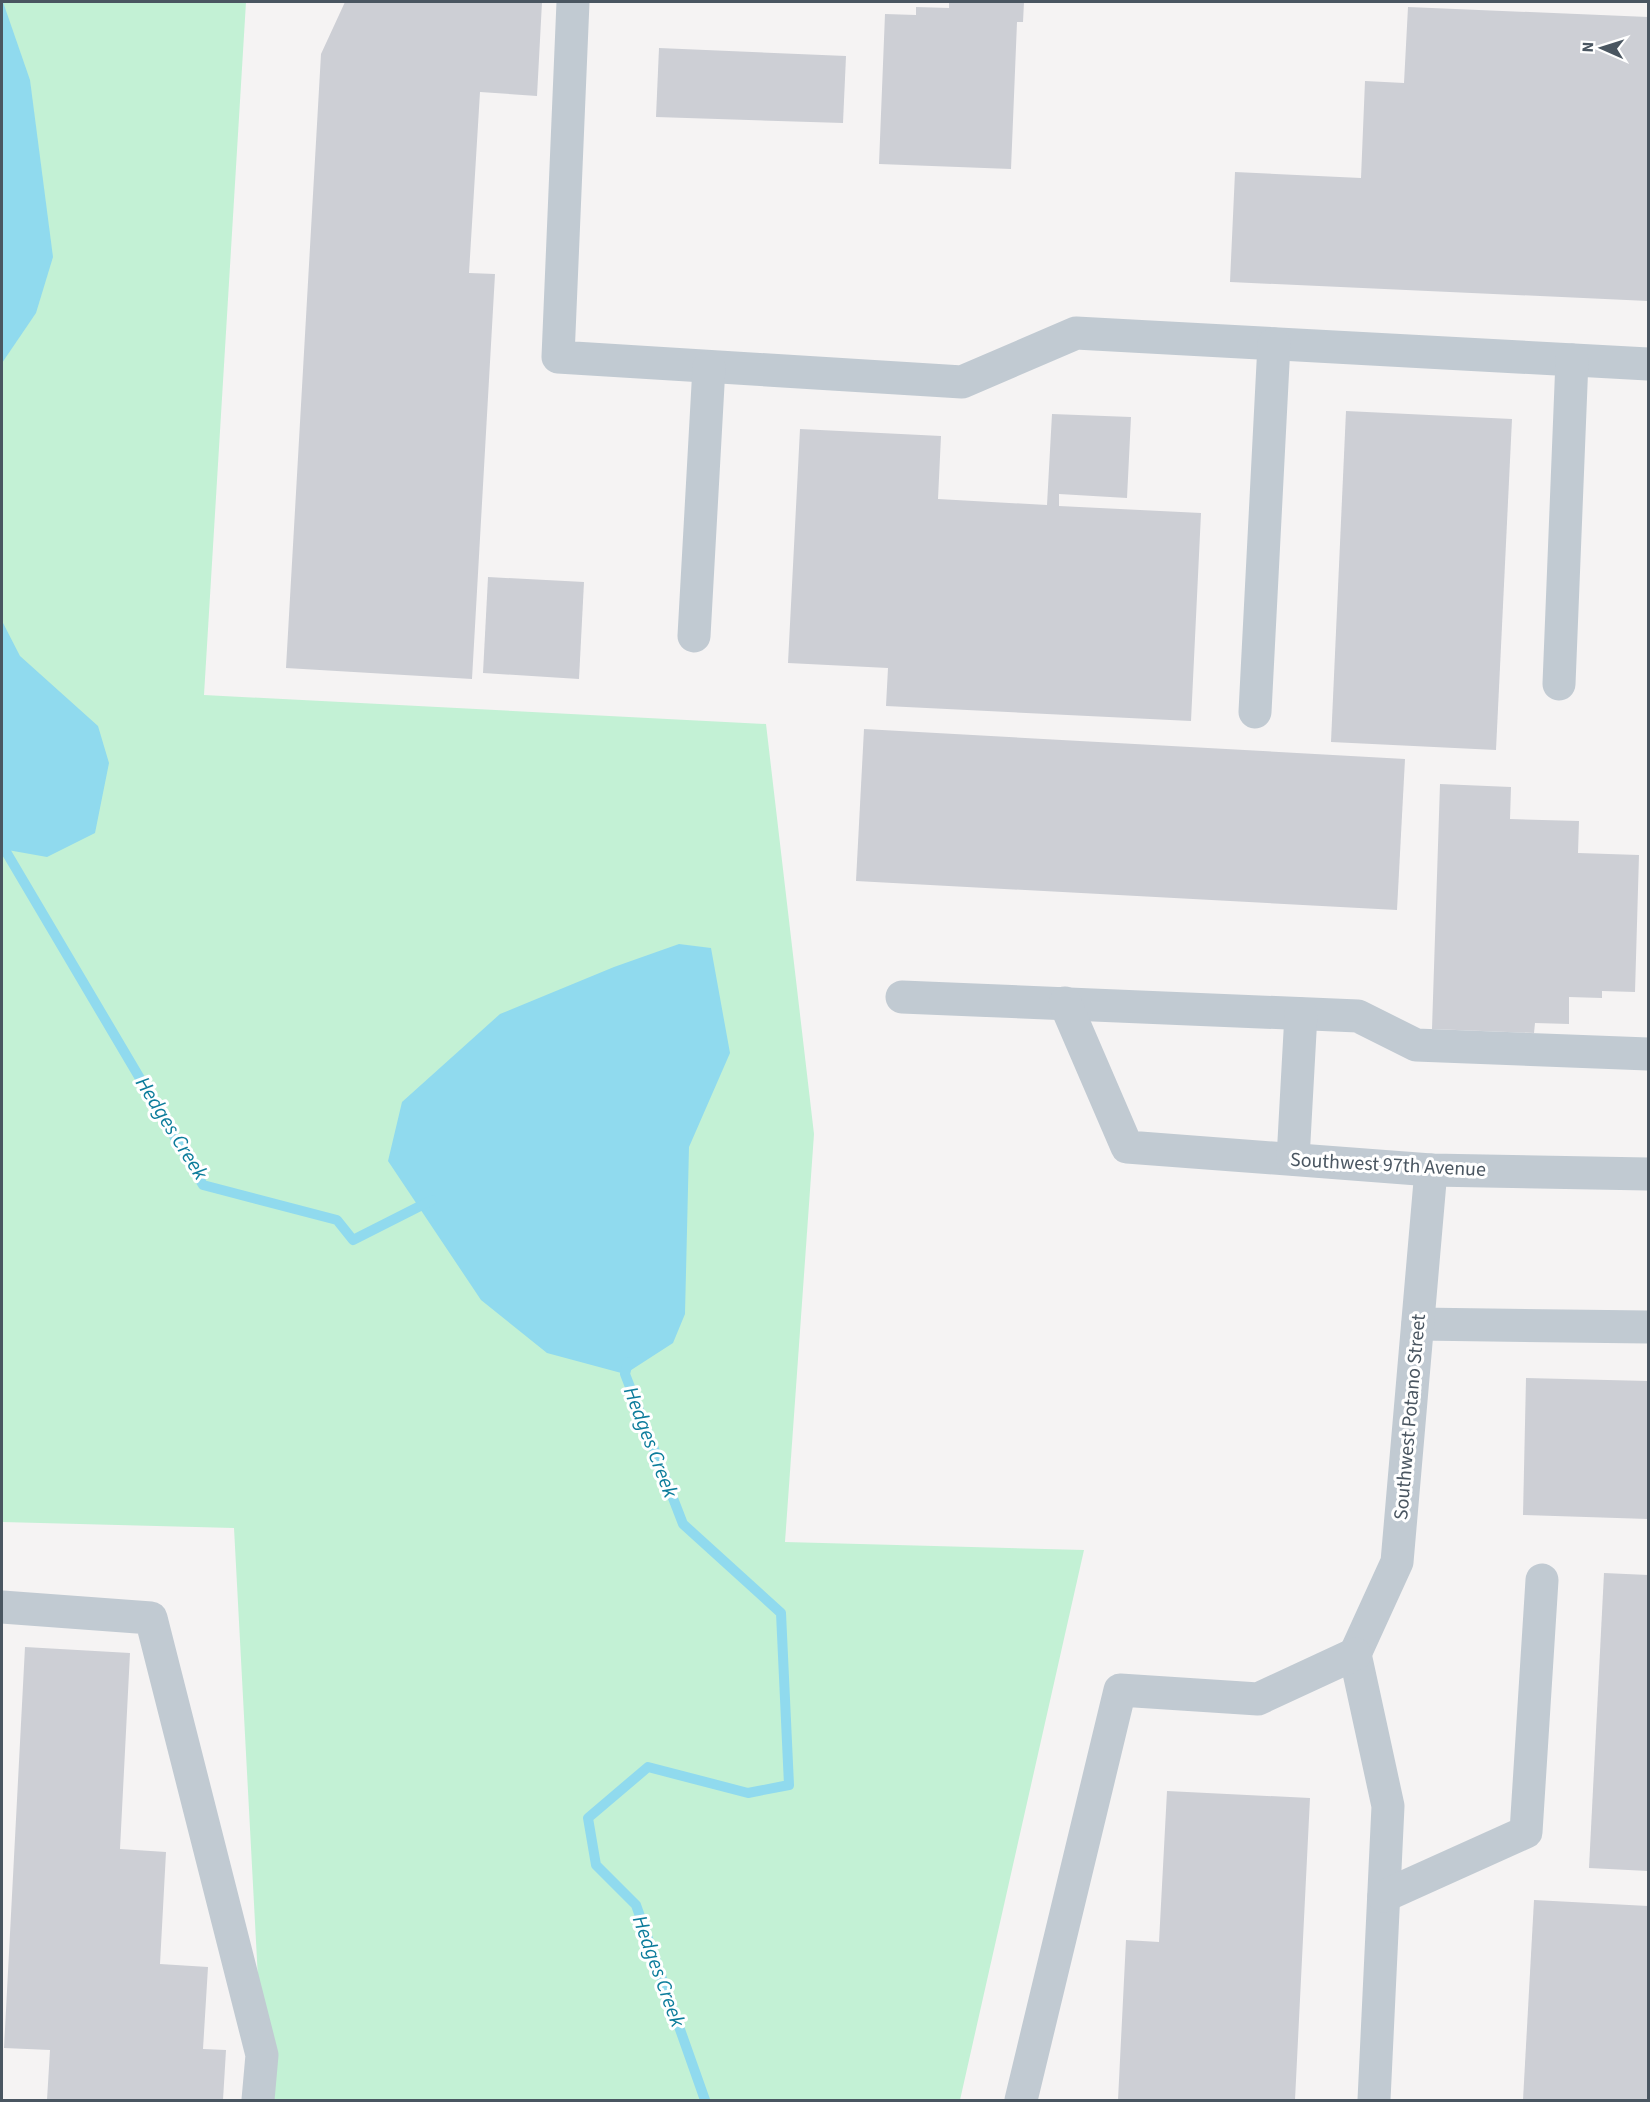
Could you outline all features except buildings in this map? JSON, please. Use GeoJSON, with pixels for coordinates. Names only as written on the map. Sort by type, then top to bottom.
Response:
{"type":"FeatureCollection","features":[{"type":"Feature","properties":{"kind":"street"},"geometry":{"type":"LineString","coordinates":[[573,2],[558,357],[962,382],[1076,333],[1648,364]]}},
{"type":"Feature","properties":{"kind":"street"},"geometry":{"type":"LineString","coordinates":[[1255,712],[1274,344]]}},
{"type":"Feature","properties":{"kind":"street"},"geometry":{"type":"LineString","coordinates":[[1559,684],[1572,360]]}},
{"type":"Feature","properties":{"kind":"street"},"geometry":{"type":"LineString","coordinates":[[694,636],[709,367]]}},
{"type":"Feature","properties":{"kind":"street"},"geometry":{"type":"LineString","coordinates":[[902,997],[1358,1016],[1416,1045],[1648,1054]]}},
{"type":"Feature","properties":{"kind":"street","name":"Southwest 97th Avenue"},"geometry":{"type":"LineString","coordinates":[[1065,1003],[1127,1147],[1431,1170],[1648,1174]]}},
{"type":"Feature","properties":{"kind":"street"},"geometry":{"type":"LineString","coordinates":[[1293,1160],[1301,1014]]}},
{"type":"Feature","properties":{"kind":"street","name":"Southwest Potano Street"},"geometry":{"type":"LineString","coordinates":[[1355,1654],[1397,1562],[1431,1170]]}},
{"type":"Feature","properties":{"kind":"street"},"geometry":{"type":"LineString","coordinates":[[1418,1324],[1648,1328]]}},
{"type":"Feature","properties":{"kind":"street"},"geometry":{"type":"LineString","coordinates":[[1384,1896],[1526,1833],[1542,1580]]}},
{"type":"Feature","properties":{"kind":"street"},"geometry":{"type":"LineString","coordinates":[[2,1607],[151,1618],[262,2055],[258,2100]]}},
{"type":"Feature","properties":{"kind":"street"},"geometry":{"type":"LineString","coordinates":[[1021,2100],[1120,1690],[1258,1699],[1355,1654],[1388,1806],[1374,2100]]}},
{"type":"Feature","properties":{"kind":"green space"},"geometry":{"type":"Polygon","coordinates":[[[2,2],[246,2],[204,695],[766,724],[814,1134],[785,1542],[1084,1550],[960,2100],[258,2100],[262,2054],[234,1528],[2,1522],[2,2]]]}},
{"type":"Feature","properties":{"kind":"water"},"geometry":{"type":"Polygon","coordinates":[[[2,2],[30,80],[53,257],[36,313],[2,363],[2,2]]]}},
{"type":"Feature","properties":{"kind":"water"},"geometry":{"type":"Polygon","coordinates":[[[2,621],[20,656],[98,726],[109,763],[95,833],[47,857],[2,849],[2,621]]]}},
{"type":"Feature","properties":{"kind":"water"},"geometry":{"type":"Polygon","coordinates":[[[679,944],[711,948],[730,1053],[689,1147],[685,1314],[673,1343],[625,1374],[547,1353],[481,1300],[388,1161],[402,1102],[500,1014],[614,967],[679,944]]]}},
{"type":"Feature","properties":{"kind":"waterway","name":"Hedges Creek"},"geometry":{"type":"LineString","coordinates":[[2,822],[5,850],[203,1185],[337,1220],[353,1240],[432,1200]]}},
{"type":"Feature","properties":{"kind":"waterway","name":"Hedges Creek"},"geometry":{"type":"LineString","coordinates":[[628,1362],[625,1374],[683,1524],[781,1613],[789,1785],[748,1793],[648,1767],[588,1818],[596,1865],[636,1905],[705,2100]]}}]}
